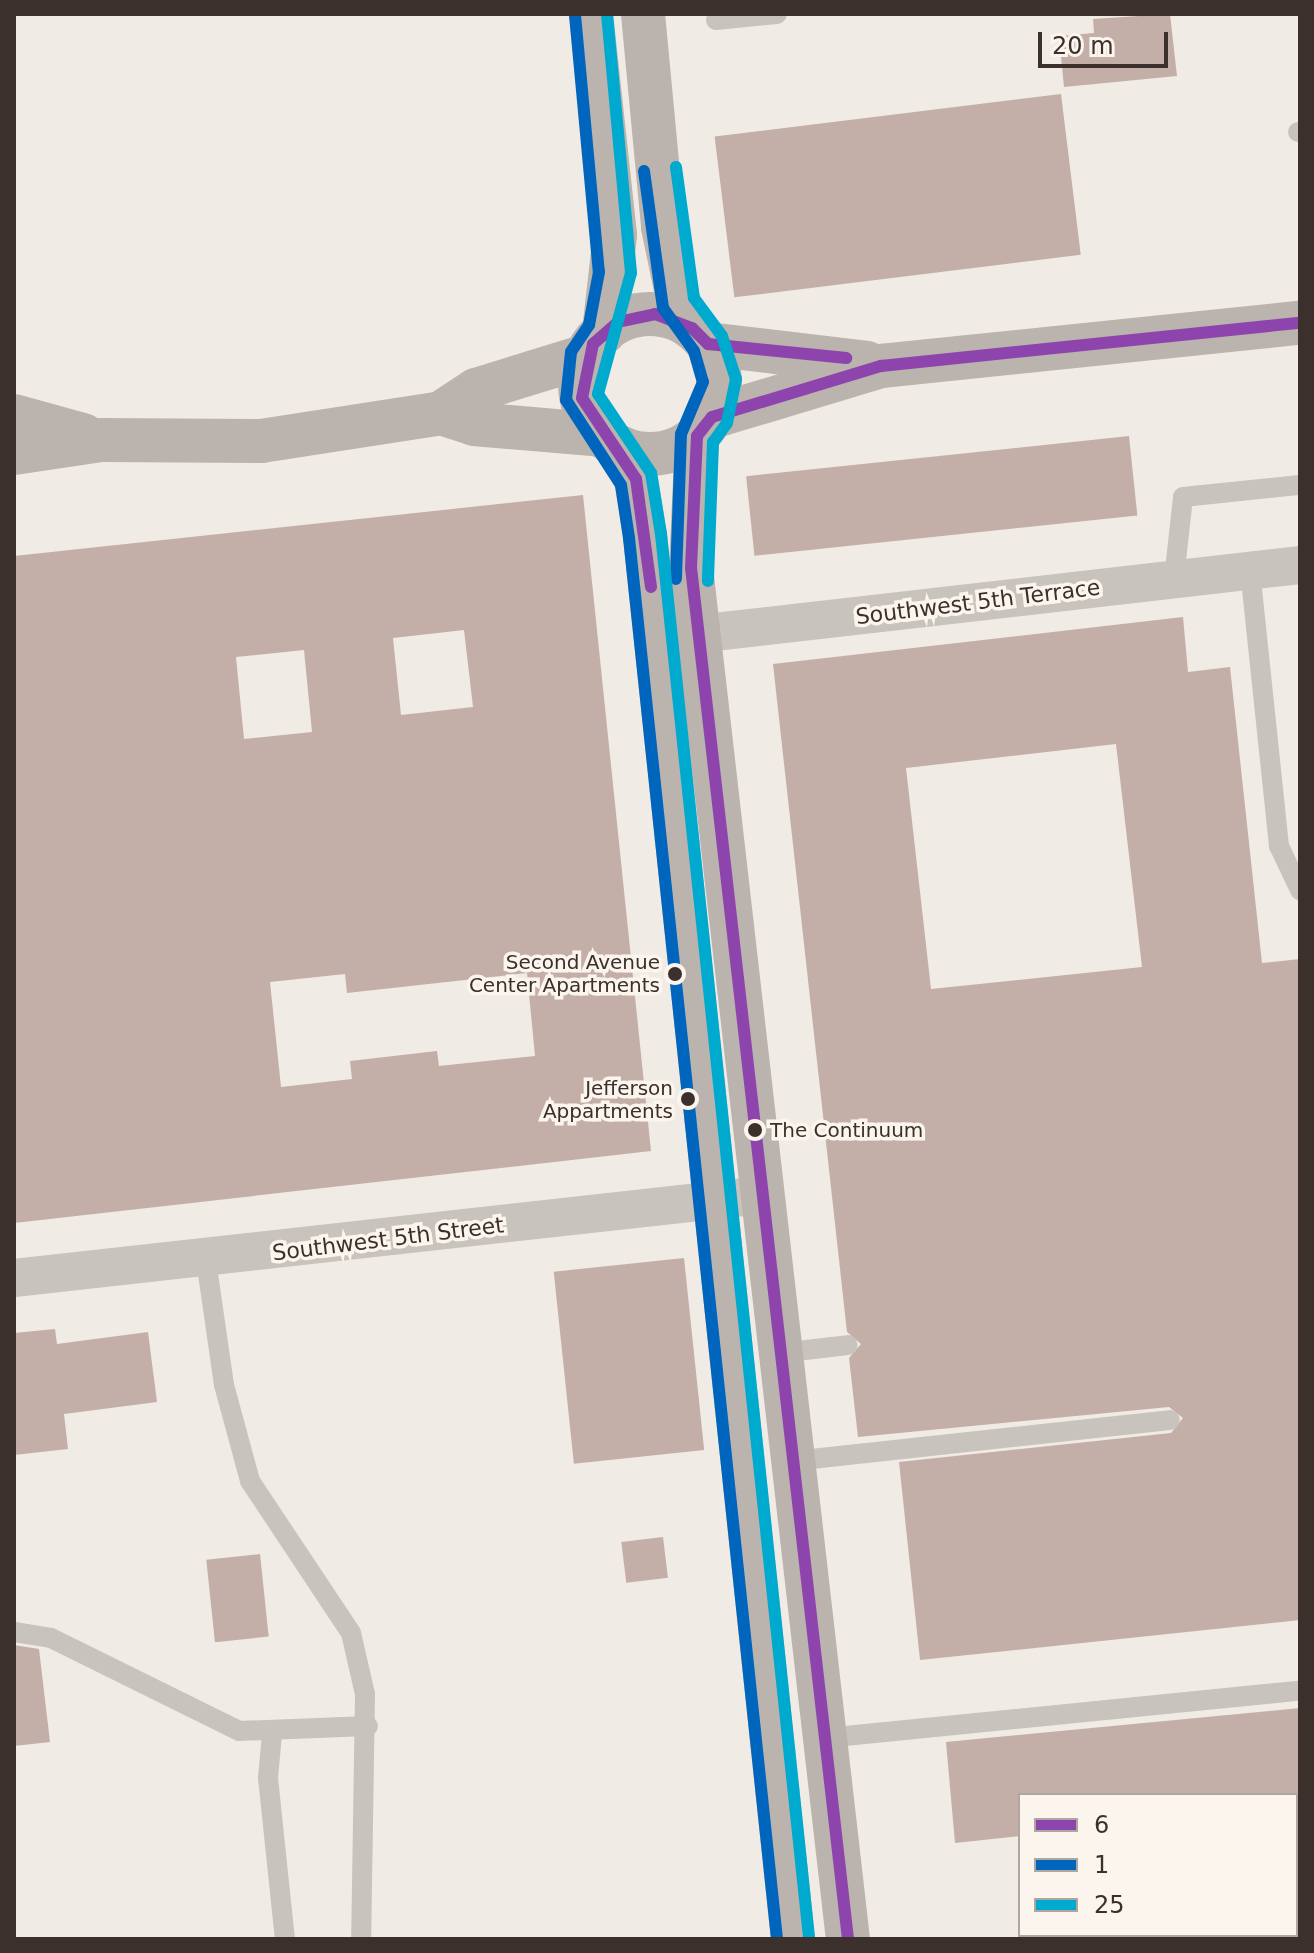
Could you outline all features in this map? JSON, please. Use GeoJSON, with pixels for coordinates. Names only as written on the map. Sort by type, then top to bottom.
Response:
{"type":"FeatureCollection","features":[{"type":"Feature","properties":{"kind":"street"},"geometry":{"type":"LineString","coordinates":[[591,14],[615,235],[582,398],[636,479],[677,636],[762,1195],[848,1939]]}},
{"type":"Feature","properties":{"kind":"street"},"geometry":{"type":"LineString","coordinates":[[643,14],[663,227],[679,304],[700,336],[720,381],[705,427],[691,568],[677,636],[715,1201],[793,1939]]}},
{"type":"Feature","properties":{"kind":"street"},"geometry":{"type":"LineString","coordinates":[[14,453],[101,440],[261,441],[441,413],[476,390],[595,344],[655,314],[700,336],[881,366]]}},
{"type":"Feature","properties":{"kind":"street"},"geometry":{"type":"LineString","coordinates":[[441,413],[474,424],[612,442],[661,453],[705,427],[881,366],[1300,323]]}},
{"type":"Feature","properties":{"kind":"street"},"geometry":{"type":"LineString","coordinates":[[14,416],[101,440]]}},
{"type":"Feature","properties":{"kind":"street","name":"Southwest 5th Terrace"},"geometry":{"type":"LineString","coordinates":[[677,636],[1300,565]]}},
{"type":"Feature","properties":{"kind":"street","name":"Southwest 5th Street"},"geometry":{"type":"LineString","coordinates":[[14,1278],[206,1260],[762,1195]]}},
{"type":"Feature","properties":{"kind":"street"},"geometry":{"type":"LineString","coordinates":[[765,1675],[817,1670]]}},
{"type":"Feature","properties":{"kind":"lane"},"geometry":{"type":"LineString","coordinates":[[716,20],[777,14]]}},
{"type":"Feature","properties":{"kind":"lane"},"geometry":{"type":"LineString","coordinates":[[1174,579],[1183,497],[1300,485]]}},
{"type":"Feature","properties":{"kind":"lane"},"geometry":{"type":"LineString","coordinates":[[1250,570],[1279,846],[1300,890]]}},
{"type":"Feature","properties":{"kind":"lane"},"geometry":{"type":"LineString","coordinates":[[206,1260],[224,1385],[250,1481],[351,1633],[368,1726],[361,1939]]}},
{"type":"Feature","properties":{"kind":"lane"},"geometry":{"type":"LineString","coordinates":[[780,1353],[848,1345]]}},
{"type":"Feature","properties":{"kind":"lane"},"geometry":{"type":"LineString","coordinates":[[793,1461],[1170,1420]]}},
{"type":"Feature","properties":{"kind":"lane"},"geometry":{"type":"LineString","coordinates":[[14,1632],[51,1638],[239,1731],[272,1734],[368,1726]]}},
{"type":"Feature","properties":{"kind":"lane"},"geometry":{"type":"LineString","coordinates":[[825,1738],[1300,1691]]}},
{"type":"Feature","properties":{"kind":"lane"},"geometry":{"type":"LineString","coordinates":[[272,1734],[268,1778],[285,1939]]}},
{"type":"Feature","properties":{"kind":"building"},"geometry":{"type":"Polygon","coordinates":[[[1170,14],[1177,76],[1064,87],[1059,36],[1094,33],[1093,19],[1170,14]]]}},
{"type":"Feature","properties":{"kind":"building"},"geometry":{"type":"Polygon","coordinates":[[[1061,94],[1081,255],[734,297],[715,137],[1061,94]]]}},
{"type":"Feature","properties":{"kind":"building"},"geometry":{"type":"Polygon","coordinates":[[[1129,436],[1137,516],[754,556],[746,476],[1129,436]]]}},
{"type":"Feature","properties":{"kind":"building"},"geometry":{"type":"Polygon","coordinates":[[[583,495],[651,1151],[14,1223],[14,556],[583,495]],[[464,630],[393,638],[401,715],[473,707],[464,630]],[[304,650],[236,657],[244,739],[312,732],[304,650]],[[527,973],[347,993],[345,974],[270,982],[281,1087],[352,1079],[350,1061],[437,1051],[439,1066],[535,1056],[527,973]]]}},
{"type":"Feature","properties":{"kind":"building"},"geometry":{"type":"Polygon","coordinates":[[[1183,617],[1188,672],[1230,667],[1262,963],[1300,959],[1300,1620],[920,1660],[899,1462],[1171,1433],[1183,1418],[1169,1407],[858,1437],[849,1358],[861,1344],[847,1332],[773,664],[1183,617]],[[1116,744],[906,768],[931,989],[1142,967],[1116,744]]]}},
{"type":"Feature","properties":{"kind":"building"},"geometry":{"type":"Polygon","coordinates":[[[684,1258],[704,1450],[574,1464],[554,1272],[684,1258]]]}},
{"type":"Feature","properties":{"kind":"building"},"geometry":{"type":"Polygon","coordinates":[[[55,1329],[57,1344],[148,1332],[157,1402],[64,1414],[68,1449],[14,1455],[14,1333],[55,1329]]]}},
{"type":"Feature","properties":{"kind":"building"},"geometry":{"type":"Polygon","coordinates":[[[663,1537],[668,1578],[626,1583],[621,1542],[663,1537]]]}},
{"type":"Feature","properties":{"kind":"building"},"geometry":{"type":"Polygon","coordinates":[[[260,1554],[269,1637],[215,1642],[206,1560],[260,1554]]]}},
{"type":"Feature","properties":{"kind":"building"},"geometry":{"type":"Polygon","coordinates":[[[14,1645],[39,1649],[50,1742],[14,1746],[14,1645]]]}},
{"type":"Feature","properties":{"kind":"building"},"geometry":{"type":"Polygon","coordinates":[[[1300,1708],[1300,1795],[1018,1793],[1018,1836],[955,1843],[946,1742],[1300,1708]]]}},
{"type":"Feature","properties":{"kind":"transit line","name":"25"},"geometry":{"type":"LineString","coordinates":[[607,14],[631,273],[598,394],[651,473],[661,534],[809,1937]]}},
{"type":"Feature","properties":{"kind":"transit line","name":"1"},"geometry":{"type":"LineString","coordinates":[[575,15],[599,272],[589,325],[571,352],[566,400],[621,485],[629,538],[777,1939]]}},
{"type":"Feature","properties":{"kind":"transit line","name":"25"},"geometry":{"type":"LineString","coordinates":[[676,167],[694,298],[722,336],[736,379],[727,423],[713,442],[708,581]]}},
{"type":"Feature","properties":{"kind":"transit line","name":"1"},"geometry":{"type":"LineString","coordinates":[[644,171],[663,308],[694,351],[703,382],[681,434],[676,579]]}},
{"type":"Feature","properties":{"kind":"transit line","name":"6"},"geometry":{"type":"LineString","coordinates":[[651,587],[636,479],[582,398],[593,344],[618,322],[655,314],[692,328],[708,344],[846,358]]}},
{"type":"Feature","properties":{"kind":"transit line","name":"6"},"geometry":{"type":"LineString","coordinates":[[848,1939],[691,568],[697,436],[712,417],[881,366],[1300,323]]}},
{"type":"Feature","properties":{"kind":"place","name":"Second Avenue Center Apartments"},"geometry":{"type":"Point","coordinates":[675,974]}},
{"type":"Feature","properties":{"kind":"place","name":"Jefferson Appartments"},"geometry":{"type":"Point","coordinates":[688,1099]}},
{"type":"Feature","properties":{"kind":"place","name":"The Continuum"},"geometry":{"type":"Point","coordinates":[755,1130]}}]}
